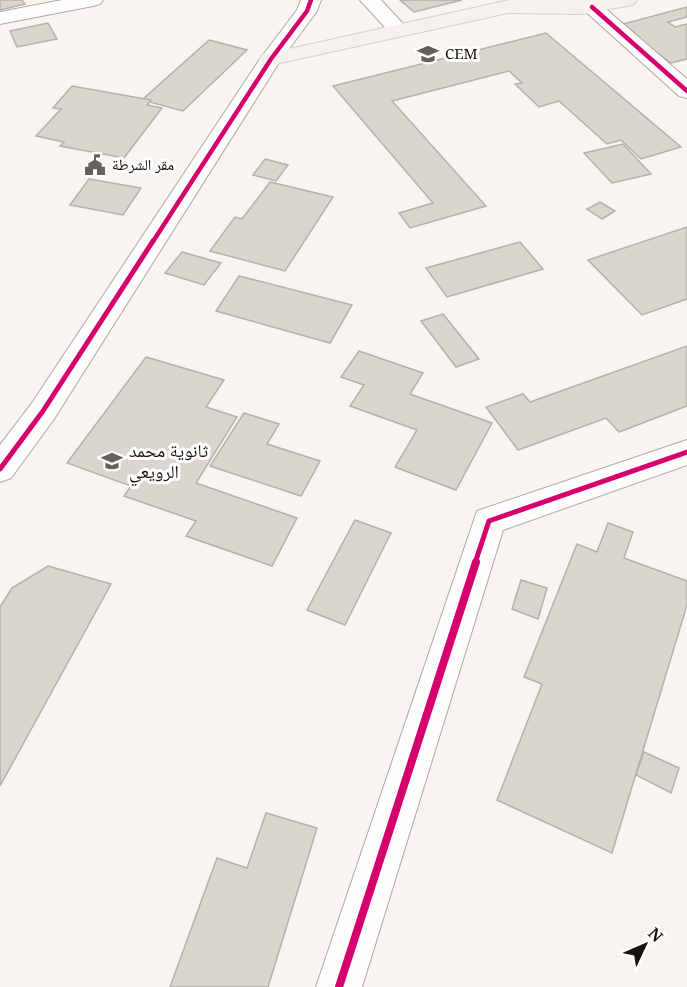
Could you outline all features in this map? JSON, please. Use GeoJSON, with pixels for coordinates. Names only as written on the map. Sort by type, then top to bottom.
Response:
{"type":"FeatureCollection","features":[{"type":"Feature","properties":{"kind":"main road"},"geometry":{"type":"LineString","coordinates":[[271,59],[508,7],[528,0]]}},
{"type":"Feature","properties":{"kind":"main road"},"geometry":{"type":"LineString","coordinates":[[508,7],[592,7],[627,0]]}},
{"type":"Feature","properties":{"kind":"street"},"geometry":{"type":"LineString","coordinates":[[0,18],[36,5],[93,0]]}},
{"type":"Feature","properties":{"kind":"street"},"geometry":{"type":"LineString","coordinates":[[0,469],[43,411],[271,59],[307,11],[312,0]]}},
{"type":"Feature","properties":{"kind":"street"},"geometry":{"type":"LineString","coordinates":[[369,0],[399,31]]}},
{"type":"Feature","properties":{"kind":"street"},"geometry":{"type":"LineString","coordinates":[[592,7],[687,91]]}},
{"type":"Feature","properties":{"kind":"street"},"geometry":{"type":"LineString","coordinates":[[339,987],[489,521],[687,452]]}},
{"type":"Feature","properties":{"kind":"building"},"geometry":{"type":"Polygon","coordinates":[[[0,0],[22,0],[25,4],[0,10],[0,0]]]}},
{"type":"Feature","properties":{"kind":"building"},"geometry":{"type":"Polygon","coordinates":[[[400,0],[462,0],[414,12],[400,0]]]}},
{"type":"Feature","properties":{"kind":"building"},"geometry":{"type":"Polygon","coordinates":[[[687,7],[687,17],[668,22],[675,27],[687,24],[687,59],[671,63],[632,34],[635,33],[623,24],[687,7]]]}},
{"type":"Feature","properties":{"kind":"building"},"geometry":{"type":"Polygon","coordinates":[[[48,23],[57,39],[17,47],[10,31],[48,23]]]}},
{"type":"Feature","properties":{"kind":"building"},"geometry":{"type":"Polygon","coordinates":[[[546,33],[681,147],[641,159],[621,140],[607,144],[559,101],[539,107],[515,84],[522,83],[509,71],[392,101],[486,206],[410,228],[399,213],[433,203],[333,86],[546,33]]]}},
{"type":"Feature","properties":{"kind":"building"},"geometry":{"type":"Polygon","coordinates":[[[209,40],[247,50],[183,111],[142,100],[209,40]]]}},
{"type":"Feature","properties":{"kind":"building"},"geometry":{"type":"Polygon","coordinates":[[[72,86],[151,100],[147,105],[162,108],[124,158],[60,146],[64,142],[36,136],[61,109],[53,108],[72,86]]]}},
{"type":"Feature","properties":{"kind":"building"},"geometry":{"type":"Polygon","coordinates":[[[623,144],[651,174],[612,183],[584,153],[623,144]]]}},
{"type":"Feature","properties":{"kind":"building"},"geometry":{"type":"Polygon","coordinates":[[[265,159],[288,165],[276,181],[253,175],[265,159]]]}},
{"type":"Feature","properties":{"kind":"building"},"geometry":{"type":"Polygon","coordinates":[[[89,179],[141,188],[123,215],[70,205],[89,179]]]}},
{"type":"Feature","properties":{"kind":"building"},"geometry":{"type":"Polygon","coordinates":[[[270,182],[333,197],[285,271],[210,251],[235,217],[242,219],[270,182]]]}},
{"type":"Feature","properties":{"kind":"building"},"geometry":{"type":"Polygon","coordinates":[[[600,202],[615,211],[602,219],[587,209],[600,202]]]}},
{"type":"Feature","properties":{"kind":"building"},"geometry":{"type":"Polygon","coordinates":[[[687,227],[687,299],[642,315],[588,260],[687,227]]]}},
{"type":"Feature","properties":{"kind":"building"},"geometry":{"type":"Polygon","coordinates":[[[520,242],[543,269],[447,297],[426,268],[520,242]]]}},
{"type":"Feature","properties":{"kind":"building"},"geometry":{"type":"Polygon","coordinates":[[[182,252],[221,263],[204,285],[165,273],[182,252]]]}},
{"type":"Feature","properties":{"kind":"building"},"geometry":{"type":"Polygon","coordinates":[[[239,276],[352,305],[330,343],[216,311],[239,276]]]}},
{"type":"Feature","properties":{"kind":"building"},"geometry":{"type":"Polygon","coordinates":[[[443,314],[479,359],[456,367],[421,321],[443,314]]]}},
{"type":"Feature","properties":{"kind":"building"},"geometry":{"type":"Polygon","coordinates":[[[687,346],[687,406],[619,432],[606,418],[518,450],[486,407],[523,394],[530,402],[687,346]]]}},
{"type":"Feature","properties":{"kind":"building"},"geometry":{"type":"Polygon","coordinates":[[[359,351],[423,373],[410,394],[492,423],[456,490],[395,467],[417,430],[350,406],[364,385],[341,377],[359,351]]]}},
{"type":"Feature","properties":{"kind":"building"},"geometry":{"type":"Polygon","coordinates":[[[146,357],[224,380],[206,407],[237,417],[196,483],[297,518],[272,566],[186,536],[196,521],[124,496],[131,486],[67,463],[146,357]]]}},
{"type":"Feature","properties":{"kind":"building"},"geometry":{"type":"Polygon","coordinates":[[[244,413],[279,424],[267,444],[320,461],[301,496],[210,466],[244,413]]]}},
{"type":"Feature","properties":{"kind":"building"},"geometry":{"type":"Polygon","coordinates":[[[355,520],[391,533],[345,625],[307,610],[355,520]]]}},
{"type":"Feature","properties":{"kind":"building"},"geometry":{"type":"Polygon","coordinates":[[[608,523],[633,532],[624,558],[687,581],[687,605],[612,853],[497,800],[542,684],[524,677],[577,544],[597,552],[608,523]]]}},
{"type":"Feature","properties":{"kind":"building"},"geometry":{"type":"Polygon","coordinates":[[[48,566],[111,584],[0,786],[0,607],[12,588],[48,566]]]}},
{"type":"Feature","properties":{"kind":"building"},"geometry":{"type":"Polygon","coordinates":[[[521,580],[547,588],[538,619],[512,609],[521,580]]]}},
{"type":"Feature","properties":{"kind":"building"},"geometry":{"type":"Polygon","coordinates":[[[644,752],[679,768],[671,793],[636,775],[644,752]]]}},
{"type":"Feature","properties":{"kind":"building"},"geometry":{"type":"Polygon","coordinates":[[[266,813],[317,828],[268,987],[170,987],[217,858],[247,868],[266,813]]]}},
{"type":"Feature","properties":{"kind":"cycle path"},"geometry":{"type":"LineString","coordinates":[[0,469],[43,411],[271,59],[307,11],[311,0]]}},
{"type":"Feature","properties":{"kind":"cycle path"},"geometry":{"type":"LineString","coordinates":[[592,7],[687,91]]}},
{"type":"Feature","properties":{"kind":"cycle path"},"geometry":{"type":"LineString","coordinates":[[339,987],[489,521],[687,452]]}},
{"type":"Feature","properties":{"kind":"place","name":"CEM"},"geometry":{"type":"Point","coordinates":[428,54]}},
{"type":"Feature","properties":{"kind":"place","name":"مقر الشرطة"},"geometry":{"type":"Point","coordinates":[95,165]}},
{"type":"Feature","properties":{"kind":"place","name":"ثانوية محمد الرويعي"},"geometry":{"type":"Point","coordinates":[112,461]}}]}
